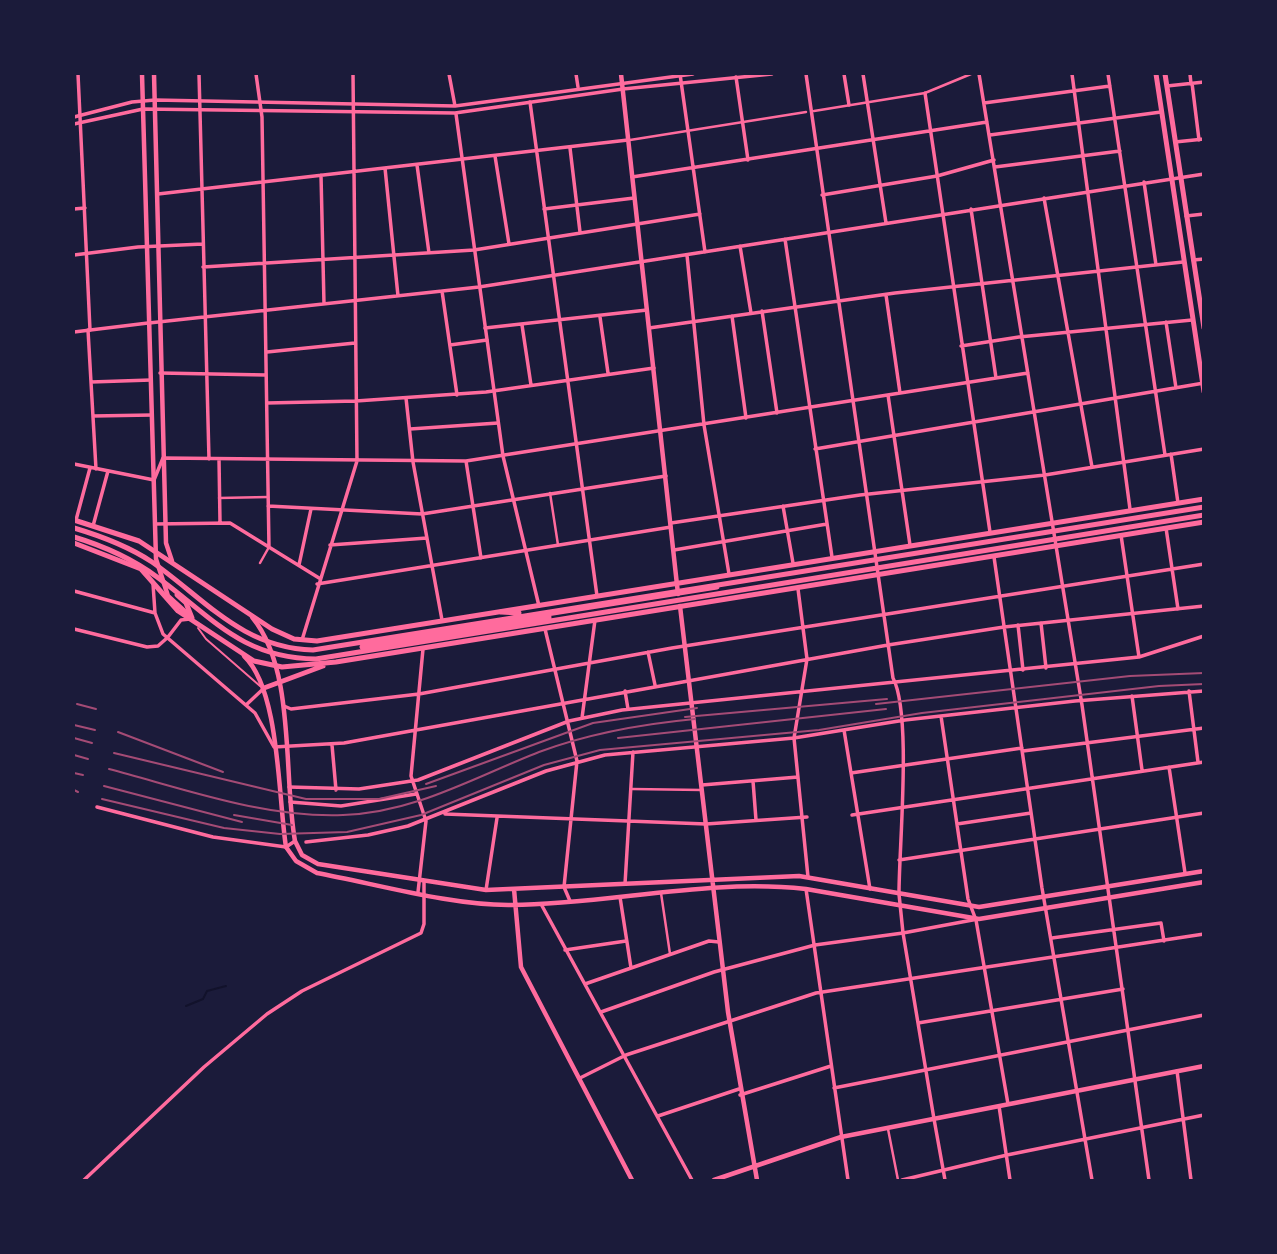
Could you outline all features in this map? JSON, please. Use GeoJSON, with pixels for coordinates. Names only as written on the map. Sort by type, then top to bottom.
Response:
{"type":"FeatureCollection","features":[{"type":"Feature","properties":{"kind":"main road"},"geometry":{"type":"LineString","coordinates":[[142,74],[155,550],[165,590],[172,601],[192,618]]}},
{"type":"Feature","properties":{"kind":"main road"},"geometry":{"type":"LineString","coordinates":[[154,74],[158,322],[166,549],[177,566]]}},
{"type":"Feature","properties":{"kind":"main road"},"geometry":{"type":"LineString","coordinates":[[621,74],[722,969],[752,1168],[757,1181]]}},
{"type":"Feature","properties":{"kind":"main road"},"geometry":{"type":"LineString","coordinates":[[1156,74],[1203,392]]}},
{"type":"Feature","properties":{"kind":"main road"},"geometry":{"type":"LineString","coordinates":[[1165,74],[1203,324]]}},
{"type":"Feature","properties":{"kind":"main road"},"geometry":{"type":"LineString","coordinates":[[75,521],[133,538],[155,550],[251,617],[283,635],[302,641],[347,638],[793,563],[1203,499]]}},
{"type":"Feature","properties":{"kind":"main road"},"geometry":{"type":"LineString","coordinates":[[74,528],[139,554],[243,633],[294,649],[348,646],[1203,507]]}},
{"type":"Feature","properties":{"kind":"main road"},"geometry":{"type":"LineString","coordinates":[[74,537],[138,564],[233,638],[255,648],[290,658],[352,656],[1203,515]]}},
{"type":"Feature","properties":{"kind":"main road"},"geometry":{"type":"LineString","coordinates":[[74,543],[136,566],[153,579],[168,602],[254,662],[275,667],[336,662],[877,577],[994,557],[1055,543],[1203,522]]}},
{"type":"Feature","properties":{"kind":"main road"},"geometry":{"type":"LineString","coordinates":[[998,531],[1005,537],[1042,531],[1055,543]]}},
{"type":"Feature","properties":{"kind":"main road"},"geometry":{"type":"LineString","coordinates":[[177,566],[169,578],[169,584],[186,603],[192,618]]}},
{"type":"Feature","properties":{"kind":"main road"},"geometry":{"type":"LineString","coordinates":[[501,612],[546,614],[644,600],[754,578]]}},
{"type":"Feature","properties":{"kind":"main road"},"geometry":{"type":"LineString","coordinates":[[362,647],[549,617],[608,612]]}},
{"type":"Feature","properties":{"kind":"main road"},"geometry":{"type":"LineString","coordinates":[[251,617],[262,631],[278,682],[295,841],[302,855],[318,863],[486,890],[712,878],[808,877],[970,906],[1203,871]]}},
{"type":"Feature","properties":{"kind":"main road"},"geometry":{"type":"LineString","coordinates":[[241,654],[256,669],[264,688],[286,847],[296,861],[317,873],[479,904],[541,904],[713,888],[806,889],[977,919],[1203,882]]}},
{"type":"Feature","properties":{"kind":"main road"},"geometry":{"type":"LineString","coordinates":[[264,688],[336,662]]}},
{"type":"Feature","properties":{"kind":"main road"},"geometry":{"type":"LineString","coordinates":[[514,889],[522,967],[632,1181]]}},
{"type":"Feature","properties":{"kind":"main road"},"geometry":{"type":"LineString","coordinates":[[715,1181],[841,1137],[1203,1066]]}},
{"type":"Feature","properties":{"kind":"main road"},"geometry":{"type":"LineString","coordinates":[[751,1181],[752,1168]]}},
{"type":"Feature","properties":{"kind":"street"},"geometry":{"type":"LineString","coordinates":[[78,74],[96,469]]}},
{"type":"Feature","properties":{"kind":"street"},"geometry":{"type":"LineString","coordinates":[[199,74],[209,459]]}},
{"type":"Feature","properties":{"kind":"street"},"geometry":{"type":"LineString","coordinates":[[256,74],[262,110],[269,547],[260,563]]}},
{"type":"Feature","properties":{"kind":"street"},"geometry":{"type":"LineString","coordinates":[[302,641],[317,584],[357,461],[353,74]]}},
{"type":"Feature","properties":{"kind":"street"},"geometry":{"type":"LineString","coordinates":[[449,74],[503,456],[539,606]]}},
{"type":"Feature","properties":{"kind":"street"},"geometry":{"type":"LineString","coordinates":[[576,74],[578,87]]}},
{"type":"Feature","properties":{"kind":"street"},"geometry":{"type":"LineString","coordinates":[[680,74],[705,252]]}},
{"type":"Feature","properties":{"kind":"street"},"geometry":{"type":"LineString","coordinates":[[74,117],[143,100],[455,106],[622,81],[693,74]]}},
{"type":"Feature","properties":{"kind":"street"},"geometry":{"type":"LineString","coordinates":[[74,124],[143,109],[456,113],[623,89],[772,74]]}},
{"type":"Feature","properties":{"kind":"street"},"geometry":{"type":"LineString","coordinates":[[806,74],[864,494],[896,683],[902,765],[900,907],[945,1181]]}},
{"type":"Feature","properties":{"kind":"street"},"geometry":{"type":"LineString","coordinates":[[844,74],[849,105]]}},
{"type":"Feature","properties":{"kind":"street"},"geometry":{"type":"LineString","coordinates":[[863,74],[886,223]]}},
{"type":"Feature","properties":{"kind":"street"},"geometry":{"type":"LineString","coordinates":[[814,111],[925,93],[971,74]]}},
{"type":"Feature","properties":{"kind":"street"},"geometry":{"type":"LineString","coordinates":[[979,74],[1088,743],[1149,1181]]}},
{"type":"Feature","properties":{"kind":"street"},"geometry":{"type":"LineString","coordinates":[[1072,74],[1130,509]]}},
{"type":"Feature","properties":{"kind":"street"},"geometry":{"type":"LineString","coordinates":[[1108,74],[1165,455]]}},
{"type":"Feature","properties":{"kind":"street"},"geometry":{"type":"LineString","coordinates":[[1175,142],[1201,139],[1190,74]]}},
{"type":"Feature","properties":{"kind":"street"},"geometry":{"type":"LineString","coordinates":[[736,77],[748,160]]}},
{"type":"Feature","properties":{"kind":"street"},"geometry":{"type":"LineString","coordinates":[[1167,86],[1203,82]]}},
{"type":"Feature","properties":{"kind":"street"},"geometry":{"type":"LineString","coordinates":[[984,103],[1110,86]]}},
{"type":"Feature","properties":{"kind":"street"},"geometry":{"type":"LineString","coordinates":[[925,93],[951,287],[990,532]]}},
{"type":"Feature","properties":{"kind":"street"},"geometry":{"type":"LineString","coordinates":[[530,102],[597,596]]}},
{"type":"Feature","properties":{"kind":"street"},"geometry":{"type":"LineString","coordinates":[[156,194],[628,140],[806,112]]}},
{"type":"Feature","properties":{"kind":"street"},"geometry":{"type":"LineString","coordinates":[[990,135],[1161,112]]}},
{"type":"Feature","properties":{"kind":"street"},"geometry":{"type":"LineString","coordinates":[[632,177],[988,122]]}},
{"type":"Feature","properties":{"kind":"street"},"geometry":{"type":"LineString","coordinates":[[570,147],[580,232]]}},
{"type":"Feature","properties":{"kind":"street"},"geometry":{"type":"LineString","coordinates":[[995,167],[1120,150]]}},
{"type":"Feature","properties":{"kind":"street"},"geometry":{"type":"LineString","coordinates":[[495,155],[509,244]]}},
{"type":"Feature","properties":{"kind":"street"},"geometry":{"type":"LineString","coordinates":[[822,195],[937,176],[994,160]]}},
{"type":"Feature","properties":{"kind":"street"},"geometry":{"type":"LineString","coordinates":[[417,164],[429,253]]}},
{"type":"Feature","properties":{"kind":"street"},"geometry":{"type":"LineString","coordinates":[[385,168],[397,296]]}},
{"type":"Feature","properties":{"kind":"street"},"geometry":{"type":"LineString","coordinates":[[74,332],[479,287],[1203,174]]}},
{"type":"Feature","properties":{"kind":"street"},"geometry":{"type":"LineString","coordinates":[[321,175],[324,304]]}},
{"type":"Feature","properties":{"kind":"street"},"geometry":{"type":"LineString","coordinates":[[1144,182],[1156,265]]}},
{"type":"Feature","properties":{"kind":"street"},"geometry":{"type":"LineString","coordinates":[[544,209],[634,198]]}},
{"type":"Feature","properties":{"kind":"street"},"geometry":{"type":"LineString","coordinates":[[1044,198],[1092,467]]}},
{"type":"Feature","properties":{"kind":"street"},"geometry":{"type":"LineString","coordinates":[[74,208],[85,208]]}},
{"type":"Feature","properties":{"kind":"street"},"geometry":{"type":"LineString","coordinates":[[971,209],[996,378]]}},
{"type":"Feature","properties":{"kind":"street"},"geometry":{"type":"LineString","coordinates":[[203,267],[474,250],[700,214]]}},
{"type":"Feature","properties":{"kind":"street"},"geometry":{"type":"LineString","coordinates":[[1186,216],[1203,214]]}},
{"type":"Feature","properties":{"kind":"street"},"geometry":{"type":"LineString","coordinates":[[785,239],[832,557]]}},
{"type":"Feature","properties":{"kind":"street"},"geometry":{"type":"LineString","coordinates":[[74,255],[158,245],[203,244]]}},
{"type":"Feature","properties":{"kind":"street"},"geometry":{"type":"LineString","coordinates":[[740,246],[751,313]]}},
{"type":"Feature","properties":{"kind":"street"},"geometry":{"type":"LineString","coordinates":[[687,255],[704,425],[729,574]]}},
{"type":"Feature","properties":{"kind":"street"},"geometry":{"type":"LineString","coordinates":[[1193,260],[1203,259]]}},
{"type":"Feature","properties":{"kind":"street"},"geometry":{"type":"LineString","coordinates":[[649,328],[836,300],[1183,262]]}},
{"type":"Feature","properties":{"kind":"street"},"geometry":{"type":"LineString","coordinates":[[442,291],[457,395]]}},
{"type":"Feature","properties":{"kind":"street"},"geometry":{"type":"LineString","coordinates":[[886,294],[900,393]]}},
{"type":"Feature","properties":{"kind":"street"},"geometry":{"type":"LineString","coordinates":[[485,328],[647,310]]}},
{"type":"Feature","properties":{"kind":"street"},"geometry":{"type":"LineString","coordinates":[[762,311],[777,413]]}},
{"type":"Feature","properties":{"kind":"street"},"geometry":{"type":"LineString","coordinates":[[599,316],[608,373]]}},
{"type":"Feature","properties":{"kind":"street"},"geometry":{"type":"LineString","coordinates":[[732,316],[746,418]]}},
{"type":"Feature","properties":{"kind":"street"},"geometry":{"type":"LineString","coordinates":[[960,346],[1022,336],[1192,320]]}},
{"type":"Feature","properties":{"kind":"street"},"geometry":{"type":"LineString","coordinates":[[1166,322],[1176,388]]}},
{"type":"Feature","properties":{"kind":"street"},"geometry":{"type":"LineString","coordinates":[[522,324],[531,385]]}},
{"type":"Feature","properties":{"kind":"street"},"geometry":{"type":"LineString","coordinates":[[450,345],[487,340]]}},
{"type":"Feature","properties":{"kind":"street"},"geometry":{"type":"LineString","coordinates":[[266,352],[355,343]]}},
{"type":"Feature","properties":{"kind":"street"},"geometry":{"type":"LineString","coordinates":[[267,403],[457,395],[654,368]]}},
{"type":"Feature","properties":{"kind":"street"},"geometry":{"type":"LineString","coordinates":[[160,373],[266,375]]}},
{"type":"Feature","properties":{"kind":"street"},"geometry":{"type":"LineString","coordinates":[[74,464],[154,480],[163,458],[466,461],[1028,373]]}},
{"type":"Feature","properties":{"kind":"street"},"geometry":{"type":"LineString","coordinates":[[91,382],[151,380]]}},
{"type":"Feature","properties":{"kind":"street"},"geometry":{"type":"LineString","coordinates":[[815,449],[1203,383]]}},
{"type":"Feature","properties":{"kind":"street"},"geometry":{"type":"LineString","coordinates":[[888,395],[910,545]]}},
{"type":"Feature","properties":{"kind":"street"},"geometry":{"type":"LineString","coordinates":[[406,398],[413,462],[442,622]]}},
{"type":"Feature","properties":{"kind":"street"},"geometry":{"type":"LineString","coordinates":[[93,416],[152,415]]}},
{"type":"Feature","properties":{"kind":"street"},"geometry":{"type":"LineString","coordinates":[[409,429],[498,424]]}},
{"type":"Feature","properties":{"kind":"street"},"geometry":{"type":"LineString","coordinates":[[317,584],[589,540],[719,515],[864,494],[1045,475],[1203,449]]}},
{"type":"Feature","properties":{"kind":"street"},"geometry":{"type":"LineString","coordinates":[[1171,454],[1178,503]]}},
{"type":"Feature","properties":{"kind":"street"},"geometry":{"type":"LineString","coordinates":[[219,459],[220,522]]}},
{"type":"Feature","properties":{"kind":"street"},"geometry":{"type":"LineString","coordinates":[[466,461],[481,558]]}},
{"type":"Feature","properties":{"kind":"street"},"geometry":{"type":"LineString","coordinates":[[75,521],[90,468]]}},
{"type":"Feature","properties":{"kind":"street"},"geometry":{"type":"LineString","coordinates":[[93,526],[108,471]]}},
{"type":"Feature","properties":{"kind":"street"},"geometry":{"type":"LineString","coordinates":[[268,506],[422,514],[666,476]]}},
{"type":"Feature","properties":{"kind":"street"},"geometry":{"type":"LineString","coordinates":[[550,493],[558,545]]}},
{"type":"Feature","properties":{"kind":"street"},"geometry":{"type":"LineString","coordinates":[[219,498],[268,497]]}},
{"type":"Feature","properties":{"kind":"street"},"geometry":{"type":"LineString","coordinates":[[783,506],[793,563]]}},
{"type":"Feature","properties":{"kind":"street"},"geometry":{"type":"LineString","coordinates":[[299,565],[311,509]]}},
{"type":"Feature","properties":{"kind":"street"},"geometry":{"type":"LineString","coordinates":[[155,524],[230,523],[319,578]]}},
{"type":"Feature","properties":{"kind":"street"},"geometry":{"type":"LineString","coordinates":[[674,550],[827,524]]}},
{"type":"Feature","properties":{"kind":"street"},"geometry":{"type":"LineString","coordinates":[[1166,528],[1178,609]]}},
{"type":"Feature","properties":{"kind":"street"},"geometry":{"type":"LineString","coordinates":[[1121,535],[1139,657]]}},
{"type":"Feature","properties":{"kind":"street"},"geometry":{"type":"LineString","coordinates":[[330,545],[427,538]]}},
{"type":"Feature","properties":{"kind":"street"},"geometry":{"type":"LineString","coordinates":[[994,557],[1031,814],[1093,1181]]}},
{"type":"Feature","properties":{"kind":"street"},"geometry":{"type":"LineString","coordinates":[[282,705],[291,709],[419,694],[648,652],[1127,579],[1203,564]]}},
{"type":"Feature","properties":{"kind":"street"},"geometry":{"type":"LineString","coordinates":[[153,579],[155,613],[159,628],[167,638],[255,713],[274,747],[286,748],[332,745],[688,679],[1003,627],[1203,606]]}},
{"type":"Feature","properties":{"kind":"street"},"geometry":{"type":"LineString","coordinates":[[797,589],[807,659],[794,738],[805,817],[808,877]]}},
{"type":"Feature","properties":{"kind":"street"},"geometry":{"type":"LineString","coordinates":[[74,591],[155,613]]}},
{"type":"Feature","properties":{"kind":"street"},"geometry":{"type":"LineString","coordinates":[[74,629],[147,647],[158,646],[180,620],[192,618]]}},
{"type":"Feature","properties":{"kind":"street"},"geometry":{"type":"LineString","coordinates":[[582,718],[592,662],[595,620]]}},
{"type":"Feature","properties":{"kind":"street"},"geometry":{"type":"LineString","coordinates":[[1041,623],[1046,668]]}},
{"type":"Feature","properties":{"kind":"street"},"geometry":{"type":"LineString","coordinates":[[1018,625],[1023,670]]}},
{"type":"Feature","properties":{"kind":"street"},"geometry":{"type":"LineString","coordinates":[[545,628],[578,761],[564,887],[570,901]]}},
{"type":"Feature","properties":{"kind":"street"},"geometry":{"type":"LineString","coordinates":[[289,787],[335,790],[375,788],[412,781],[569,721],[628,709],[802,689],[896,683],[1139,657],[1203,636]]}},
{"type":"Feature","properties":{"kind":"street"},"geometry":{"type":"LineString","coordinates":[[84,1181],[204,1067],[267,1014],[302,991],[421,933],[424,924],[420,892],[426,821],[412,781],[423,647]]}},
{"type":"Feature","properties":{"kind":"street"},"geometry":{"type":"LineString","coordinates":[[648,652],[655,685]]}},
{"type":"Feature","properties":{"kind":"street"},"geometry":{"type":"LineString","coordinates":[[246,705],[264,688]]}},
{"type":"Feature","properties":{"kind":"street"},"geometry":{"type":"LineString","coordinates":[[625,691],[628,709]]}},
{"type":"Feature","properties":{"kind":"street"},"geometry":{"type":"LineString","coordinates":[[852,815],[1201,762],[1189,691]]}},
{"type":"Feature","properties":{"kind":"street"},"geometry":{"type":"LineString","coordinates":[[306,842],[368,835],[426,821],[578,761],[633,752],[794,738],[1015,707],[1203,691]]}},
{"type":"Feature","properties":{"kind":"street"},"geometry":{"type":"LineString","coordinates":[[1132,695],[1143,771]]}},
{"type":"Feature","properties":{"kind":"street"},"geometry":{"type":"LineString","coordinates":[[941,716],[960,850],[970,906],[977,919],[1008,1104]]}},
{"type":"Feature","properties":{"kind":"street"},"geometry":{"type":"LineString","coordinates":[[851,773],[1022,749],[1203,728]]}},
{"type":"Feature","properties":{"kind":"street"},"geometry":{"type":"LineString","coordinates":[[844,730],[870,889]]}},
{"type":"Feature","properties":{"kind":"street"},"geometry":{"type":"LineString","coordinates":[[332,745],[335,790]]}},
{"type":"Feature","properties":{"kind":"street"},"geometry":{"type":"LineString","coordinates":[[625,884],[633,752]]}},
{"type":"Feature","properties":{"kind":"street"},"geometry":{"type":"LineString","coordinates":[[1169,767],[1185,873]]}},
{"type":"Feature","properties":{"kind":"street"},"geometry":{"type":"LineString","coordinates":[[632,789],[702,788],[752,780],[798,777]]}},
{"type":"Feature","properties":{"kind":"street"},"geometry":{"type":"LineString","coordinates":[[752,780],[756,820]]}},
{"type":"Feature","properties":{"kind":"street"},"geometry":{"type":"LineString","coordinates":[[290,802],[350,805],[416,794]]}},
{"type":"Feature","properties":{"kind":"street"},"geometry":{"type":"LineString","coordinates":[[97,807],[213,837],[286,847],[295,841]]}},
{"type":"Feature","properties":{"kind":"street"},"geometry":{"type":"LineString","coordinates":[[899,860],[1203,813]]}},
{"type":"Feature","properties":{"kind":"street"},"geometry":{"type":"LineString","coordinates":[[443,814],[706,824],[805,817]]}},
{"type":"Feature","properties":{"kind":"street"},"geometry":{"type":"LineString","coordinates":[[957,824],[1031,814]]}},
{"type":"Feature","properties":{"kind":"street"},"geometry":{"type":"LineString","coordinates":[[486,890],[497,818]]}},
{"type":"Feature","properties":{"kind":"street"},"geometry":{"type":"LineString","coordinates":[[806,889],[848,1181]]}},
{"type":"Feature","properties":{"kind":"street"},"geometry":{"type":"LineString","coordinates":[[661,893],[670,954]]}},
{"type":"Feature","properties":{"kind":"street"},"geometry":{"type":"LineString","coordinates":[[620,896],[631,968]]}},
{"type":"Feature","properties":{"kind":"street"},"geometry":{"type":"LineString","coordinates":[[541,904],[626,1055],[692,1181]]}},
{"type":"Feature","properties":{"kind":"street"},"geometry":{"type":"LineString","coordinates":[[601,1012],[722,969],[815,945],[977,919]]}},
{"type":"Feature","properties":{"kind":"street"},"geometry":{"type":"LineString","coordinates":[[1052,938],[1161,923],[1164,941]]}},
{"type":"Feature","properties":{"kind":"street"},"geometry":{"type":"LineString","coordinates":[[580,1078],[626,1055],[729,1020],[821,993],[1203,934]]}},
{"type":"Feature","properties":{"kind":"street"},"geometry":{"type":"LineString","coordinates":[[565,950],[626,941]]}},
{"type":"Feature","properties":{"kind":"street"},"geometry":{"type":"LineString","coordinates":[[584,984],[709,941],[719,942]]}},
{"type":"Feature","properties":{"kind":"street"},"geometry":{"type":"LineString","coordinates":[[918,1023],[1123,989]]}},
{"type":"Feature","properties":{"kind":"street"},"geometry":{"type":"LineString","coordinates":[[834,1088],[1203,1015]]}},
{"type":"Feature","properties":{"kind":"street"},"geometry":{"type":"LineString","coordinates":[[658,1116],[831,1066]]}},
{"type":"Feature","properties":{"kind":"street"},"geometry":{"type":"LineString","coordinates":[[1177,1071],[1191,1181]]}},
{"type":"Feature","properties":{"kind":"street"},"geometry":{"type":"LineString","coordinates":[[999,1106],[1010,1181]]}},
{"type":"Feature","properties":{"kind":"street"},"geometry":{"type":"LineString","coordinates":[[887,1128],[900,1181],[1085,1138],[1203,1115]]}},
{"type":"Feature","properties":{"kind":"lane"},"geometry":{"type":"LineString","coordinates":[[192,618],[206,639],[264,688]]}},
{"type":"Feature","properties":{"kind":"waterway"},"geometry":{"type":"LineString","coordinates":[[186,1006],[203,999],[207,991],[226,986]]}},
{"type":"Feature","properties":{"kind":"railway"},"geometry":{"type":"LineString","coordinates":[[876,704],[1130,676],[1204,673]]}},
{"type":"Feature","properties":{"kind":"railway"},"geometry":{"type":"LineString","coordinates":[[102,799],[224,828],[280,834],[347,832],[421,815],[544,765],[600,750],[819,730],[922,713],[1159,686],[1204,684]]}},
{"type":"Feature","properties":{"kind":"railway"},"geometry":{"type":"LineString","coordinates":[[685,717],[887,699]]}},
{"type":"Feature","properties":{"kind":"railway"},"geometry":{"type":"LineString","coordinates":[[77,704],[96,709]]}},
{"type":"Feature","properties":{"kind":"railway"},"geometry":{"type":"LineString","coordinates":[[426,784],[593,723],[697,708]]}},
{"type":"Feature","properties":{"kind":"railway"},"geometry":{"type":"LineString","coordinates":[[618,738],[886,709]]}},
{"type":"Feature","properties":{"kind":"railway"},"geometry":{"type":"LineString","coordinates":[[109,769],[254,807],[313,815],[369,813],[419,801],[539,752],[577,740],[636,727],[695,719]]}},
{"type":"Feature","properties":{"kind":"railway"},"geometry":{"type":"LineString","coordinates":[[74,725],[95,730]]}},
{"type":"Feature","properties":{"kind":"railway"},"geometry":{"type":"LineString","coordinates":[[118,732],[223,772]]}},
{"type":"Feature","properties":{"kind":"railway"},"geometry":{"type":"LineString","coordinates":[[74,738],[92,743]]}},
{"type":"Feature","properties":{"kind":"railway"},"geometry":{"type":"LineString","coordinates":[[114,753],[306,799],[379,799],[436,786]]}},
{"type":"Feature","properties":{"kind":"railway"},"geometry":{"type":"LineString","coordinates":[[74,755],[88,759]]}},
{"type":"Feature","properties":{"kind":"railway"},"geometry":{"type":"LineString","coordinates":[[74,773],[83,775]]}},
{"type":"Feature","properties":{"kind":"railway"},"geometry":{"type":"LineString","coordinates":[[104,786],[242,822]]}},
{"type":"Feature","properties":{"kind":"railway"},"geometry":{"type":"LineString","coordinates":[[74,790],[78,792]]}},
{"type":"Feature","properties":{"kind":"railway"},"geometry":{"type":"LineString","coordinates":[[234,815],[292,825]]}}]}
